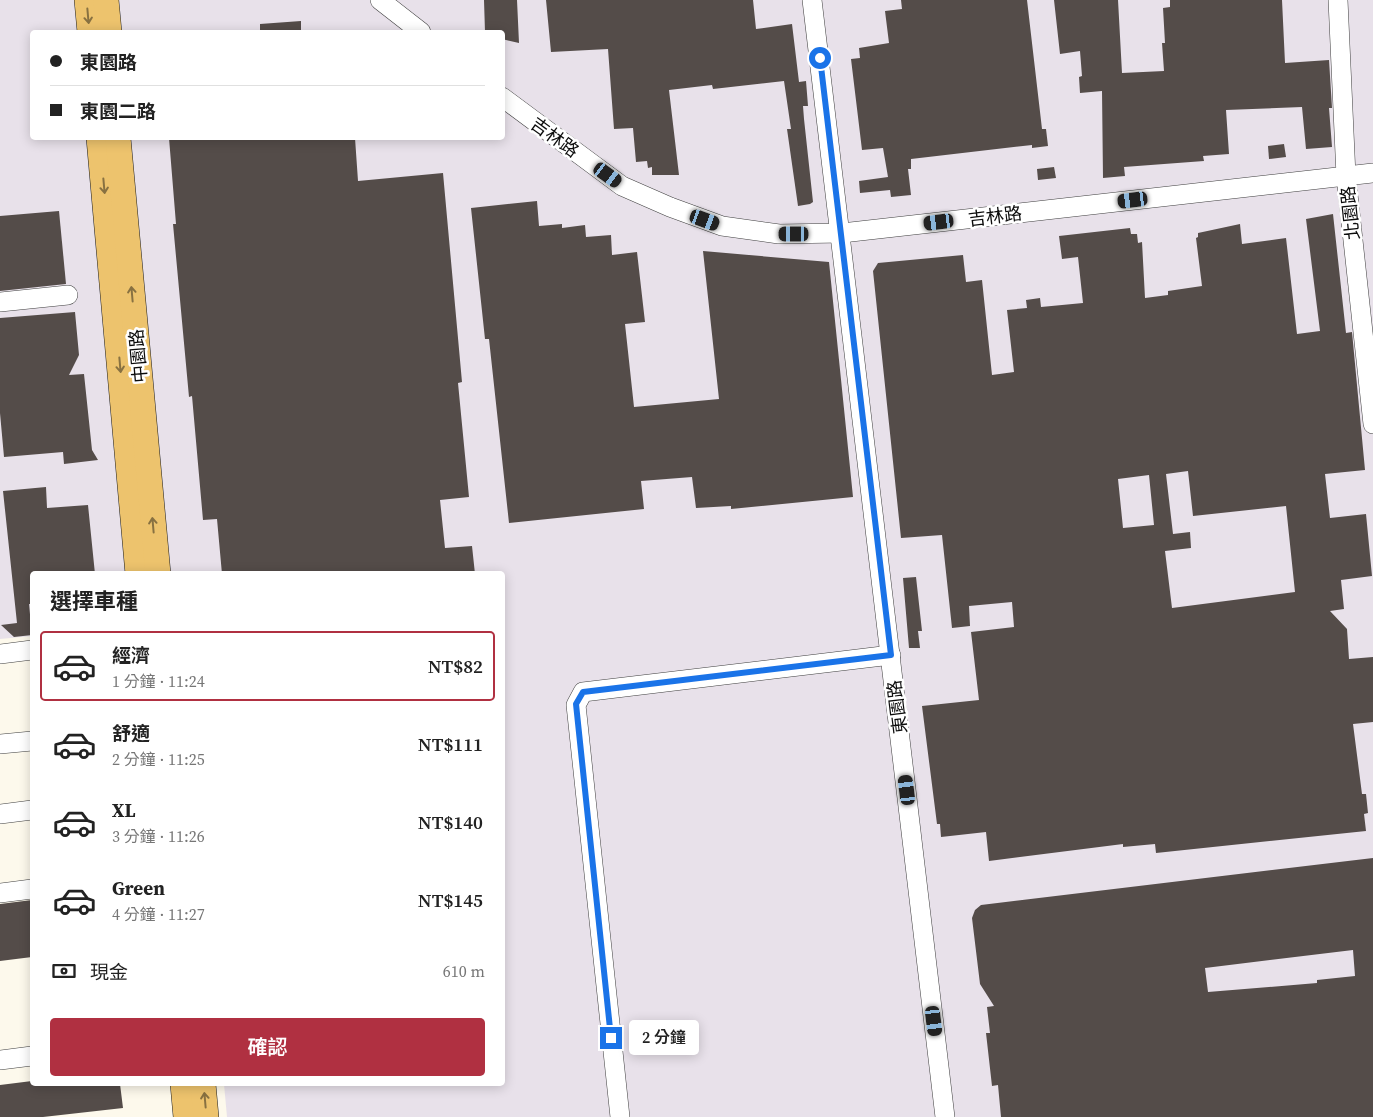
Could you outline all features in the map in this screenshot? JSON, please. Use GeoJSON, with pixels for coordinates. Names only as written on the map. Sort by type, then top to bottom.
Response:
{"type":"FeatureCollection","features":[{"type":"Feature","properties":{"kind":"main road"},"geometry":{"type":"LineString","coordinates":[[91,30],[102,1]]}},
{"type":"Feature","properties":{"kind":"main road"},"geometry":{"type":"LineString","coordinates":[[102,1],[109,30]]}},
{"type":"Feature","properties":{"kind":"main road","name":"中園路"},"geometry":{"type":"LineString","coordinates":[[99,140],[138,571]]}},
{"type":"Feature","properties":{"kind":"main road","name":"中園路"},"geometry":{"type":"LineString","coordinates":[[118,140],[158,571]]}},
{"type":"Feature","properties":{"kind":"main road"},"geometry":{"type":"LineString","coordinates":[[183,1086],[186,1117]]}},
{"type":"Feature","properties":{"kind":"main road"},"geometry":{"type":"LineString","coordinates":[[203,1086],[206,1117]]}},
{"type":"Feature","properties":{"kind":"street"},"geometry":{"type":"LineString","coordinates":[[380,0],[418,30]]}},
{"type":"Feature","properties":{"kind":"street","name":"東園路"},"geometry":{"type":"LineString","coordinates":[[812,0],[842,234],[945,1117]]}},
{"type":"Feature","properties":{"kind":"street","name":"北園路"},"geometry":{"type":"LineString","coordinates":[[1338,0],[1346,176],[1373,424]]}},
{"type":"Feature","properties":{"kind":"street","name":"吉林路"},"geometry":{"type":"LineString","coordinates":[[505,99],[622,186],[670,208],[722,226],[779,234],[842,234],[1373,173]]}},
{"type":"Feature","properties":{"kind":"street"},"geometry":{"type":"LineString","coordinates":[[0,302],[68,295]]}},
{"type":"Feature","properties":{"kind":"street"},"geometry":{"type":"LineString","coordinates":[[0,654],[30,650]]}},
{"type":"Feature","properties":{"kind":"street"},"geometry":{"type":"LineString","coordinates":[[620,1117],[576,704],[583,692],[891,655]]}},
{"type":"Feature","properties":{"kind":"street"},"geometry":{"type":"LineString","coordinates":[[0,744],[30,741]]}},
{"type":"Feature","properties":{"kind":"street"},"geometry":{"type":"LineString","coordinates":[[0,814],[30,810]]}},
{"type":"Feature","properties":{"kind":"street"},"geometry":{"type":"LineString","coordinates":[[0,893],[30,889]]}},
{"type":"Feature","properties":{"kind":"street"},"geometry":{"type":"LineString","coordinates":[[0,1060],[30,1056]]}},
{"type":"Feature","properties":{"kind":"shaded area"},"geometry":{"type":"Polygon","coordinates":[[[0,0],[1373,0],[1373,1117],[227,1117],[224,1086],[505,1086],[505,571],[30,571],[30,636],[0,639],[0,0]]]}},
{"type":"Feature","properties":{"kind":"building"},"geometry":{"type":"Polygon","coordinates":[[[484,0],[517,0],[519,43],[505,40],[505,30],[485,30],[484,0]]]}},
{"type":"Feature","properties":{"kind":"building"},"geometry":{"type":"Polygon","coordinates":[[[546,0],[753,0],[756,29],[792,24],[799,82],[806,81],[808,106],[803,106],[813,202],[798,206],[787,129],[791,129],[784,81],[713,89],[712,85],[669,90],[679,175],[652,175],[652,167],[648,168],[647,161],[636,162],[633,128],[614,129],[608,49],[551,52],[546,0]]]}},
{"type":"Feature","properties":{"kind":"building"},"geometry":{"type":"Polygon","coordinates":[[[901,0],[1027,0],[1042,129],[1046,129],[1048,146],[1032,148],[1032,145],[911,159],[911,169],[908,169],[911,195],[891,197],[890,190],[860,193],[859,181],[888,177],[883,148],[862,150],[851,59],[860,58],[859,48],[889,43],[885,11],[902,9],[901,0]]]}},
{"type":"Feature","properties":{"kind":"building"},"geometry":{"type":"Polygon","coordinates":[[[1054,0],[1118,0],[1122,73],[1164,71],[1162,43],[1165,43],[1163,8],[1170,7],[1170,0],[1282,0],[1285,63],[1329,60],[1332,108],[1329,108],[1332,147],[1306,149],[1302,107],[1226,110],[1229,154],[1203,156],[1204,161],[1124,167],[1125,176],[1103,178],[1102,91],[1080,93],[1079,77],[1082,76],[1080,51],[1060,54],[1054,0]]]}},
{"type":"Feature","properties":{"kind":"building"},"geometry":{"type":"Polygon","coordinates":[[[301,21],[301,30],[260,30],[260,24],[301,21]]]}},
{"type":"Feature","properties":{"kind":"building"},"geometry":{"type":"Polygon","coordinates":[[[169,140],[355,140],[358,181],[443,173],[462,382],[458,383],[469,497],[440,500],[445,548],[472,546],[475,571],[222,571],[217,519],[203,520],[192,396],[189,397],[173,224],[176,224],[169,140]]]}},
{"type":"Feature","properties":{"kind":"building"},"geometry":{"type":"Polygon","coordinates":[[[1284,144],[1286,157],[1269,159],[1268,146],[1284,144]]]}},
{"type":"Feature","properties":{"kind":"building"},"geometry":{"type":"Polygon","coordinates":[[[1054,167],[1056,178],[1038,180],[1037,169],[1054,167]]]}},
{"type":"Feature","properties":{"kind":"building"},"geometry":{"type":"Polygon","coordinates":[[[537,201],[539,226],[562,224],[562,228],[585,225],[586,237],[611,235],[612,255],[637,252],[645,322],[625,324],[634,407],[719,399],[703,251],[829,262],[853,497],[731,509],[731,506],[696,508],[692,477],[641,481],[644,509],[509,523],[489,339],[485,339],[471,208],[537,201]]]}},
{"type":"Feature","properties":{"kind":"building"},"geometry":{"type":"Polygon","coordinates":[[[59,211],[66,284],[0,291],[0,216],[59,211]]]}},
{"type":"Feature","properties":{"kind":"building"},"geometry":{"type":"Polygon","coordinates":[[[1333,214],[1346,333],[1352,332],[1365,470],[1325,474],[1330,518],[1366,514],[1372,576],[1341,580],[1344,609],[1330,611],[1347,629],[1349,659],[1373,657],[1373,722],[1353,724],[1362,794],[1366,794],[1368,813],[1364,814],[1366,831],[1156,853],[1155,844],[1123,847],[1123,844],[989,861],[986,832],[941,837],[940,824],[937,824],[922,706],[979,700],[971,632],[1014,627],[1012,602],[969,606],[970,626],[952,628],[942,535],[901,538],[873,271],[878,263],[963,255],[966,282],[982,280],[992,375],[1014,372],[1007,310],[1027,308],[1026,300],[1040,298],[1041,307],[1083,303],[1078,257],[1062,259],[1059,236],[1130,228],[1131,234],[1137,234],[1138,243],[1142,242],[1145,298],[1168,295],[1168,291],[1202,286],[1196,238],[1198,233],[1240,224],[1242,244],[1286,238],[1297,334],[1320,331],[1306,219],[1333,214]],[[1188,471],[1166,474],[1173,534],[1190,532],[1191,548],[1165,551],[1172,608],[1295,592],[1286,506],[1193,516],[1188,471]],[[1149,475],[1118,479],[1123,528],[1154,525],[1149,475]]]}},
{"type":"Feature","properties":{"kind":"building"},"geometry":{"type":"Polygon","coordinates":[[[75,312],[79,355],[69,375],[84,374],[92,450],[98,460],[64,464],[63,452],[4,457],[0,413],[0,318],[75,312]]]}},
{"type":"Feature","properties":{"kind":"building"},"geometry":{"type":"Polygon","coordinates":[[[46,487],[47,508],[88,505],[95,571],[30,571],[30,635],[14,637],[1,625],[17,623],[3,491],[46,487]]]}},
{"type":"Feature","properties":{"kind":"building"},"geometry":{"type":"Polygon","coordinates":[[[916,577],[922,631],[918,631],[920,648],[909,648],[903,578],[916,577]]]}},
{"type":"Feature","properties":{"kind":"building"},"geometry":{"type":"Polygon","coordinates":[[[1373,858],[1373,1117],[1001,1117],[998,1085],[992,1086],[986,1033],[990,1033],[987,1007],[994,1006],[980,984],[972,918],[975,910],[981,905],[1373,858]],[[1353,950],[1205,968],[1208,992],[1317,983],[1317,980],[1355,976],[1353,950]]]}},
{"type":"Feature","properties":{"kind":"building"},"geometry":{"type":"Polygon","coordinates":[[[30,900],[30,957],[0,961],[0,904],[30,900]]]}},
{"type":"Feature","properties":{"kind":"building"},"geometry":{"type":"Polygon","coordinates":[[[30,1081],[30,1086],[120,1086],[123,1108],[43,1117],[0,1117],[0,1085],[30,1081]]]}},
{"type":"Feature","properties":{"kind":"route"},"geometry":{"type":"LineString","coordinates":[[611,1038],[576,704],[583,692],[891,655],[820,58]]}}]}
